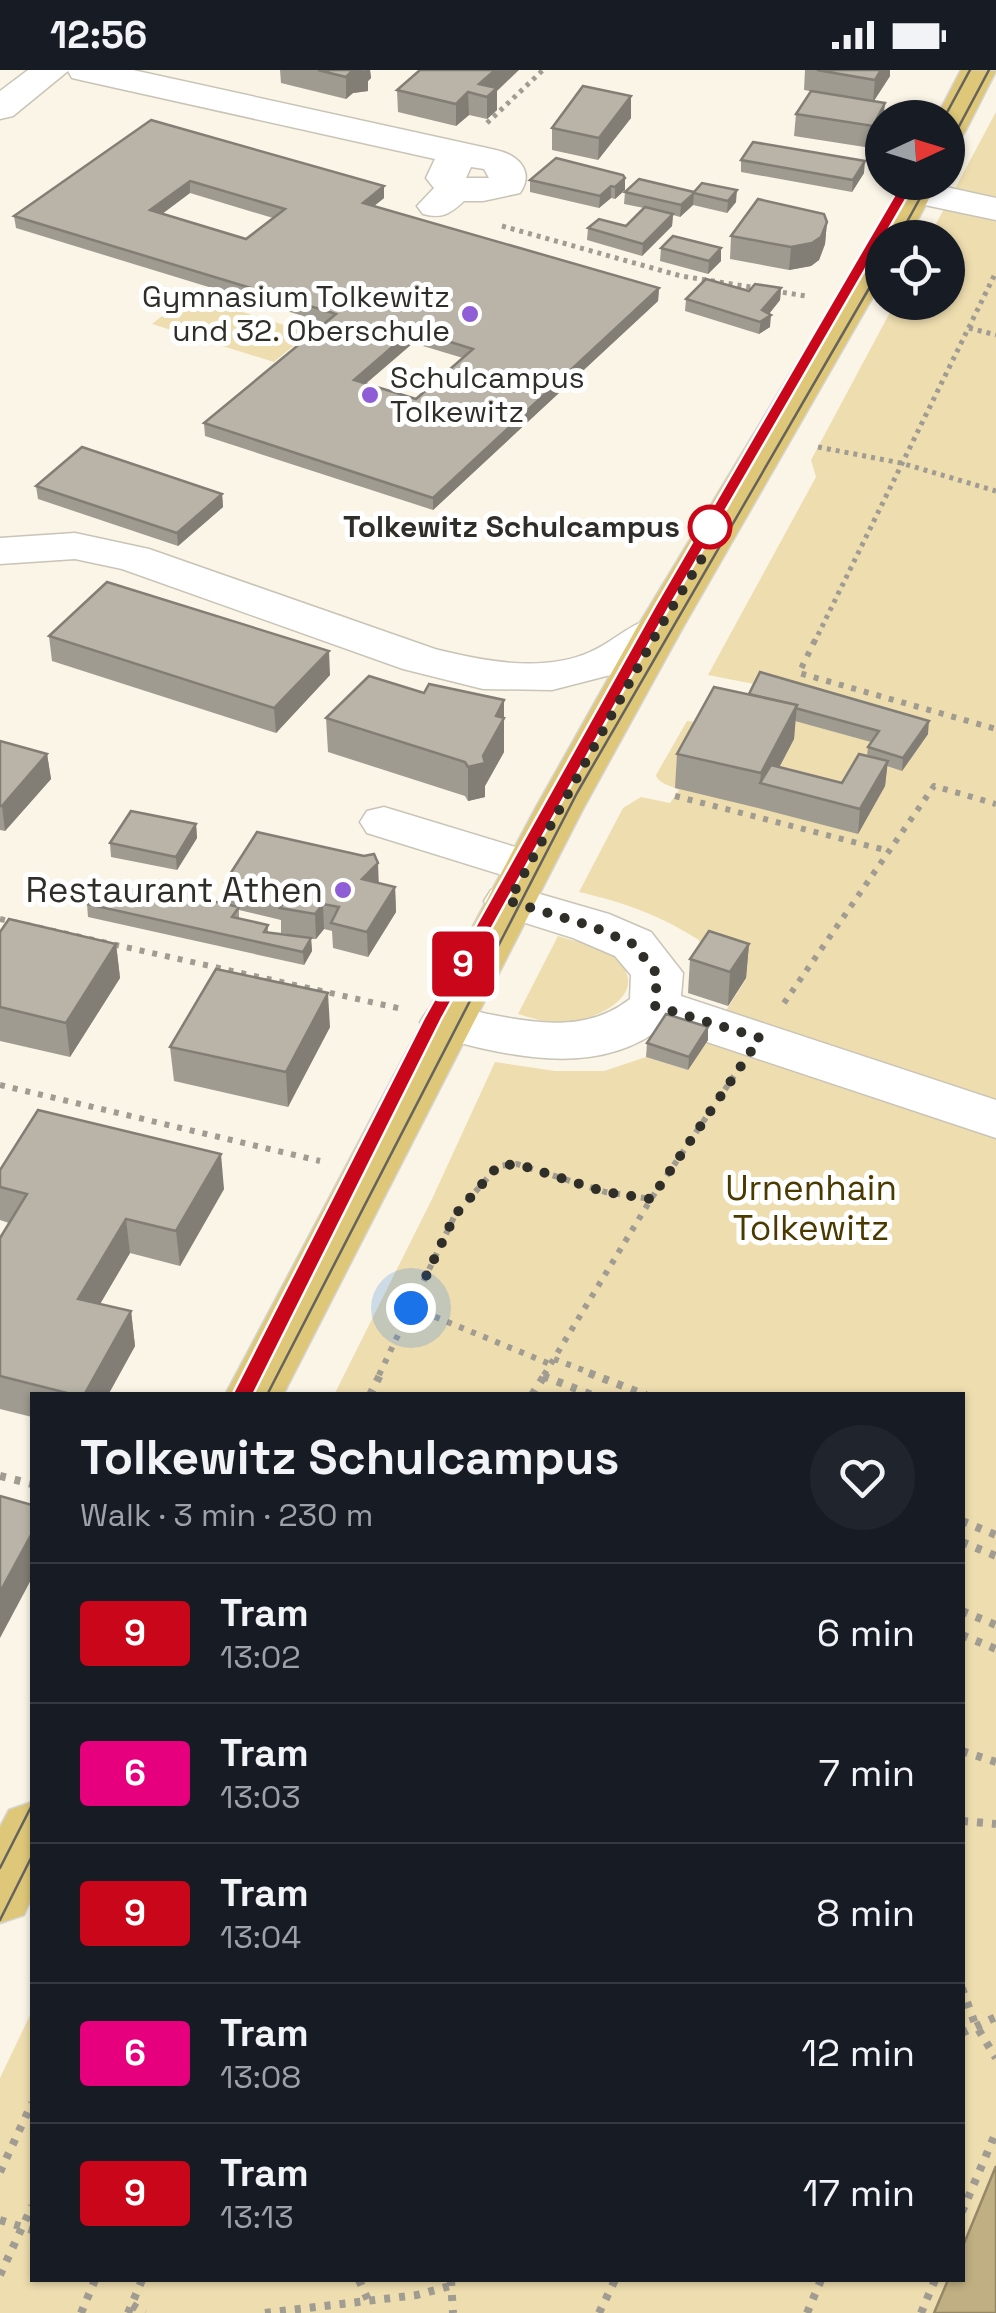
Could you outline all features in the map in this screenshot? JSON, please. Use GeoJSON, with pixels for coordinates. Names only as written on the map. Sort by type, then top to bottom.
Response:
{"type":"FeatureCollection","features":[{"type":"Feature","properties":{"kind":"main road"},"geometry":{"type":"LineString","coordinates":[[964,100],[980,70]]}},
{"type":"Feature","properties":{"kind":"main road"},"geometry":{"type":"LineString","coordinates":[[256,1392],[519,884],[659,629],[865,281]]}},
{"type":"Feature","properties":{"kind":"main road"},"geometry":{"type":"LineString","coordinates":[[0,1894],[30,1834]]}},
{"type":"Feature","properties":{"kind":"street"},"geometry":{"type":"LineString","coordinates":[[0,108],[51,70]]}},
{"type":"Feature","properties":{"kind":"street"},"geometry":{"type":"LineString","coordinates":[[85,70],[451,183]]}},
{"type":"Feature","properties":{"kind":"street"},"geometry":{"type":"LineString","coordinates":[[962,200],[996,209]]}},
{"type":"Feature","properties":{"kind":"street"},"geometry":{"type":"LineString","coordinates":[[0,550],[74,546],[133,558],[419,659],[483,675],[552,676],[606,662],[659,629]]}},
{"type":"Feature","properties":{"kind":"street"},"geometry":{"type":"LineString","coordinates":[[384,822],[519,884],[591,926],[633,944],[657,974],[655,1006],[624,1029],[581,1041],[524,1037],[446,1022]]}},
{"type":"Feature","properties":{"kind":"street"},"geometry":{"type":"LineString","coordinates":[[655,1006],[996,1119]]}},
{"type":"Feature","properties":{"kind":"path"},"geometry":{"type":"LineString","coordinates":[[451,183],[681,276],[852,304]]}},
{"type":"Feature","properties":{"kind":"path"},"geometry":{"type":"LineString","coordinates":[[996,272],[799,673],[996,729]]}},
{"type":"Feature","properties":{"kind":"path"},"geometry":{"type":"LineString","coordinates":[[969,328],[996,335]]}},
{"type":"Feature","properties":{"kind":"path"},"geometry":{"type":"LineString","coordinates":[[773,438],[901,462],[996,491]]}},
{"type":"Feature","properties":{"kind":"path"},"geometry":{"type":"LineString","coordinates":[[534,1392],[651,1199],[934,786],[996,804]]}},
{"type":"Feature","properties":{"kind":"path"},"geometry":{"type":"LineString","coordinates":[[675,796],[889,851]]}},
{"type":"Feature","properties":{"kind":"path"},"geometry":{"type":"LineString","coordinates":[[0,919],[351,996],[446,1022]]}},
{"type":"Feature","properties":{"kind":"path"},"geometry":{"type":"LineString","coordinates":[[0,1085],[368,1172]]}},
{"type":"Feature","properties":{"kind":"path"},"geometry":{"type":"LineString","coordinates":[[371,1392],[455,1215],[498,1166],[517,1164],[605,1192],[651,1199]]}},
{"type":"Feature","properties":{"kind":"path"},"geometry":{"type":"LineString","coordinates":[[411,1308],[638,1392]]}},
{"type":"Feature","properties":{"kind":"path"},"geometry":{"type":"LineString","coordinates":[[543,1376],[584,1392]]}},
{"type":"Feature","properties":{"kind":"path"},"geometry":{"type":"LineString","coordinates":[[0,1476],[30,1484]]}},
{"type":"Feature","properties":{"kind":"path"},"geometry":{"type":"LineString","coordinates":[[965,1523],[996,1535]]}},
{"type":"Feature","properties":{"kind":"path"},"geometry":{"type":"LineString","coordinates":[[965,1543],[996,1556]]}},
{"type":"Feature","properties":{"kind":"path"},"geometry":{"type":"LineString","coordinates":[[965,1612],[996,1626]]}},
{"type":"Feature","properties":{"kind":"path"},"geometry":{"type":"LineString","coordinates":[[965,1636],[996,1649]]}},
{"type":"Feature","properties":{"kind":"path"},"geometry":{"type":"LineString","coordinates":[[965,1752],[996,1762]]}},
{"type":"Feature","properties":{"kind":"path"},"geometry":{"type":"LineString","coordinates":[[965,1821],[996,1824]]}},
{"type":"Feature","properties":{"kind":"path"},"geometry":{"type":"LineString","coordinates":[[965,1996],[975,2024],[996,2058]]}},
{"type":"Feature","properties":{"kind":"path"},"geometry":{"type":"LineString","coordinates":[[965,2031],[996,2017]]}},
{"type":"Feature","properties":{"kind":"path"},"geometry":{"type":"LineString","coordinates":[[0,2172],[30,2107]]}},
{"type":"Feature","properties":{"kind":"path"},"geometry":{"type":"LineString","coordinates":[[965,2205],[996,2132]]}},
{"type":"Feature","properties":{"kind":"path"},"geometry":{"type":"LineString","coordinates":[[0,2220],[28,2229],[0,2275]]}},
{"type":"Feature","properties":{"kind":"path"},"geometry":{"type":"LineString","coordinates":[[80,2313],[94,2282]]}},
{"type":"Feature","properties":{"kind":"path"},"geometry":{"type":"LineString","coordinates":[[141,2282],[130,2309],[145,2313]]}},
{"type":"Feature","properties":{"kind":"path"},"geometry":{"type":"LineString","coordinates":[[360,2282],[368,2300]]}},
{"type":"Feature","properties":{"kind":"path"},"geometry":{"type":"LineString","coordinates":[[599,2313],[614,2282]]}},
{"type":"Feature","properties":{"kind":"path"},"geometry":{"type":"LineString","coordinates":[[807,2313],[820,2282]]}},
{"type":"Feature","properties":{"kind":"path"},"geometry":{"type":"LineString","coordinates":[[921,2313],[934,2282]]}},
{"type":"Feature","properties":{"kind":"path"},"geometry":{"type":"LineString","coordinates":[[264,2313],[368,2300],[451,2283],[453,2313]]}},
{"type":"Feature","properties":{"kind":"green space","name":"Urnenhain Tolkewitz"},"geometry":{"type":"Polygon","coordinates":[[[996,112],[996,2313],[0,2313],[0,2078],[30,2015],[30,2282],[965,2282],[965,1392],[336,1392],[495,1062],[555,1071],[604,1071],[646,1057],[688,1070],[746,979],[707,965],[699,940],[669,923],[627,905],[579,892],[623,808],[641,797],[670,803],[679,790],[656,775],[687,721],[738,726],[759,685],[708,675],[816,477],[811,460],[886,320],[965,320],[965,220],[938,220],[949,200],[965,200],[965,170],[996,112]]]}},
{"type":"Feature","properties":{"kind":"green space"},"geometry":{"type":"Polygon","coordinates":[[[189,295],[309,333],[274,362],[152,324],[189,295]]]}},
{"type":"Feature","properties":{"kind":"green space"},"geometry":{"type":"Polygon","coordinates":[[[558,936],[596,947],[616,959],[626,972],[628,983],[616,1003],[590,1017],[564,1023],[518,1014],[558,936]]]}},
{"type":"Feature","properties":{"kind":"shaded area"},"geometry":{"type":"Polygon","coordinates":[[[996,2166],[996,2313],[934,2313],[947,2282],[965,2282],[965,2241],[996,2166]]]}},
{"type":"Feature","properties":{"kind":"building"},"geometry":{"type":"Polygon","coordinates":[[[318,70],[361,70],[346,77],[318,70]]]}},
{"type":"Feature","properties":{"kind":"building"},"geometry":{"type":"Polygon","coordinates":[[[420,70],[495,70],[479,84],[497,88],[487,97],[468,92],[456,104],[397,90],[420,70]]]}},
{"type":"Feature","properties":{"kind":"building"},"geometry":{"type":"Polygon","coordinates":[[[817,70],[881,70],[875,80],[817,70]]]}},
{"type":"Feature","properties":{"kind":"building"},"geometry":{"type":"Polygon","coordinates":[[[583,86],[631,96],[599,138],[552,128],[583,86]]]}},
{"type":"Feature","properties":{"kind":"building"},"geometry":{"type":"Polygon","coordinates":[[[811,91],[866,100],[865,125],[796,114],[811,91]]]}},
{"type":"Feature","properties":{"kind":"building","name":"Gymnasium Tolkewitz und 32. Oberschule"},"geometry":{"type":"Polygon","coordinates":[[[151,120],[384,186],[363,203],[659,288],[433,498],[204,423],[336,314],[14,216],[151,120]],[[190,181],[150,210],[246,239],[285,209],[190,181]],[[412,330],[354,380],[416,399],[473,349],[412,330]]]}},
{"type":"Feature","properties":{"kind":"building"},"geometry":{"type":"Polygon","coordinates":[[[753,142],[865,161],[853,180],[741,160],[753,142]]]}},
{"type":"Feature","properties":{"kind":"building"},"geometry":{"type":"Polygon","coordinates":[[[556,158],[625,178],[600,196],[530,180],[556,158]]]}},
{"type":"Feature","properties":{"kind":"building"},"geometry":{"type":"Polygon","coordinates":[[[639,179],[694,192],[702,183],[737,190],[728,201],[694,193],[681,205],[625,192],[639,179]]]}},
{"type":"Feature","properties":{"kind":"building"},"geometry":{"type":"Polygon","coordinates":[[[758,199],[824,214],[827,222],[821,237],[791,247],[731,236],[758,199]]]}},
{"type":"Feature","properties":{"kind":"building"},"geometry":{"type":"Polygon","coordinates":[[[645,207],[673,214],[643,244],[588,228],[599,219],[626,226],[645,207]]]}},
{"type":"Feature","properties":{"kind":"building"},"geometry":{"type":"Polygon","coordinates":[[[673,236],[721,248],[709,261],[661,248],[673,236]]]}},
{"type":"Feature","properties":{"kind":"building"},"geometry":{"type":"Polygon","coordinates":[[[706,279],[749,291],[755,284],[781,288],[762,310],[771,315],[760,322],[686,299],[706,279]]]}},
{"type":"Feature","properties":{"kind":"building"},"geometry":{"type":"Polygon","coordinates":[[[82,447],[222,494],[177,533],[36,486],[82,447]]]}},
{"type":"Feature","properties":{"kind":"building"},"geometry":{"type":"Polygon","coordinates":[[[107,582],[329,651],[274,708],[49,636],[107,582]]]}},
{"type":"Feature","properties":{"kind":"building"},"geometry":{"type":"Polygon","coordinates":[[[760,672],[929,721],[903,758],[868,747],[879,731],[749,694],[760,672]]]}},
{"type":"Feature","properties":{"kind":"building"},"geometry":{"type":"Polygon","coordinates":[[[369,676],[424,693],[429,684],[504,700],[496,716],[504,718],[483,756],[485,763],[468,767],[465,762],[326,718],[369,676]]]}},
{"type":"Feature","properties":{"kind":"building"},"geometry":{"type":"Polygon","coordinates":[[[714,687],[797,705],[761,773],[677,754],[714,687]]]}},
{"type":"Feature","properties":{"kind":"building"},"geometry":{"type":"Polygon","coordinates":[[[0,741],[47,754],[2,806],[0,806],[0,741]]]}},
{"type":"Feature","properties":{"kind":"building"},"geometry":{"type":"Polygon","coordinates":[[[859,754],[888,761],[860,809],[760,783],[771,765],[842,783],[859,754]]]}},
{"type":"Feature","properties":{"kind":"building"},"geometry":{"type":"Polygon","coordinates":[[[131,811],[196,824],[176,857],[110,843],[131,811]]]}},
{"type":"Feature","properties":{"kind":"building"},"geometry":{"type":"Polygon","coordinates":[[[257,832],[364,856],[374,854],[378,863],[362,879],[395,887],[367,932],[331,923],[339,907],[323,904],[315,914],[280,908],[288,897],[225,882],[257,832]]]}},
{"type":"Feature","properties":{"kind":"building"},"geometry":{"type":"Polygon","coordinates":[[[164,882],[194,889],[189,896],[239,907],[232,917],[268,925],[264,932],[311,938],[303,952],[87,904],[102,883],[156,895],[164,882]]]}},
{"type":"Feature","properties":{"kind":"building"},"geometry":{"type":"Polygon","coordinates":[[[9,919],[116,944],[66,1023],[0,1007],[0,932],[9,919]]]}},
{"type":"Feature","properties":{"kind":"building"},"geometry":{"type":"Polygon","coordinates":[[[709,931],[749,944],[730,972],[690,959],[709,931]]]}},
{"type":"Feature","properties":{"kind":"building"},"geometry":{"type":"Polygon","coordinates":[[[216,969],[328,993],[286,1072],[170,1047],[216,969]]]}},
{"type":"Feature","properties":{"kind":"building"},"geometry":{"type":"Polygon","coordinates":[[[666,1014],[708,1027],[689,1057],[647,1043],[666,1014]]]}},
{"type":"Feature","properties":{"kind":"building"},"geometry":{"type":"Polygon","coordinates":[[[38,1110],[221,1154],[176,1231],[126,1219],[78,1299],[131,1311],[86,1392],[63,1392],[0,1376],[0,1238],[27,1194],[0,1187],[0,1170],[38,1110]]]}},
{"type":"Feature","properties":{"kind":"building"},"geometry":{"type":"Polygon","coordinates":[[[0,1496],[30,1504],[30,1537],[0,1592],[0,1496]]]}},
{"type":"Feature","properties":{"kind":"tram line"},"geometry":{"type":"LineString","coordinates":[[954,100],[970,70]]}},
{"type":"Feature","properties":{"kind":"tram line"},"geometry":{"type":"LineString","coordinates":[[965,115],[989,70]]}},
{"type":"Feature","properties":{"kind":"tram line"},"geometry":{"type":"LineString","coordinates":[[245,1392],[468,954],[663,606],[899,200]]}},
{"type":"Feature","properties":{"kind":"tram line","name":"9"},"geometry":{"type":"LineString","coordinates":[[245,1392],[433,1018],[662,606],[899,200]]}},
{"type":"Feature","properties":{"kind":"tram line"},"geometry":{"type":"LineString","coordinates":[[908,220],[919,200]]}},
{"type":"Feature","properties":{"kind":"tram line"},"geometry":{"type":"LineString","coordinates":[[269,1392],[577,793],[865,295]]}},
{"type":"Feature","properties":{"kind":"tram line"},"geometry":{"type":"LineString","coordinates":[[0,1868],[30,1809]]}},
{"type":"Feature","properties":{"kind":"tram line"},"geometry":{"type":"LineString","coordinates":[[0,1920],[30,1860]]}},
{"type":"Feature","properties":{"kind":"place","name":"Gymnasium Tolkewitz und 32. Oberschule"},"geometry":{"type":"Point","coordinates":[470,314]}},
{"type":"Feature","properties":{"kind":"place","name":"Schulcampus Tolkewitz"},"geometry":{"type":"Point","coordinates":[370,395]}},
{"type":"Feature","properties":{"kind":"place","name":"Tolkewitz Schulcampus"},"geometry":{"type":"Point","coordinates":[710,527]}},
{"type":"Feature","properties":{"kind":"place","name":"Restaurant Athen"},"geometry":{"type":"Point","coordinates":[343,890]}},
{"type":"Feature","properties":{"kind":"route"},"geometry":{"type":"LineString","coordinates":[[411,1308],[455,1215],[498,1166],[517,1164],[605,1192],[651,1199],[760,1038],[655,1006],[657,974],[633,944],[591,926],[509,901],[659,629],[721,527],[710,527]]}}]}
